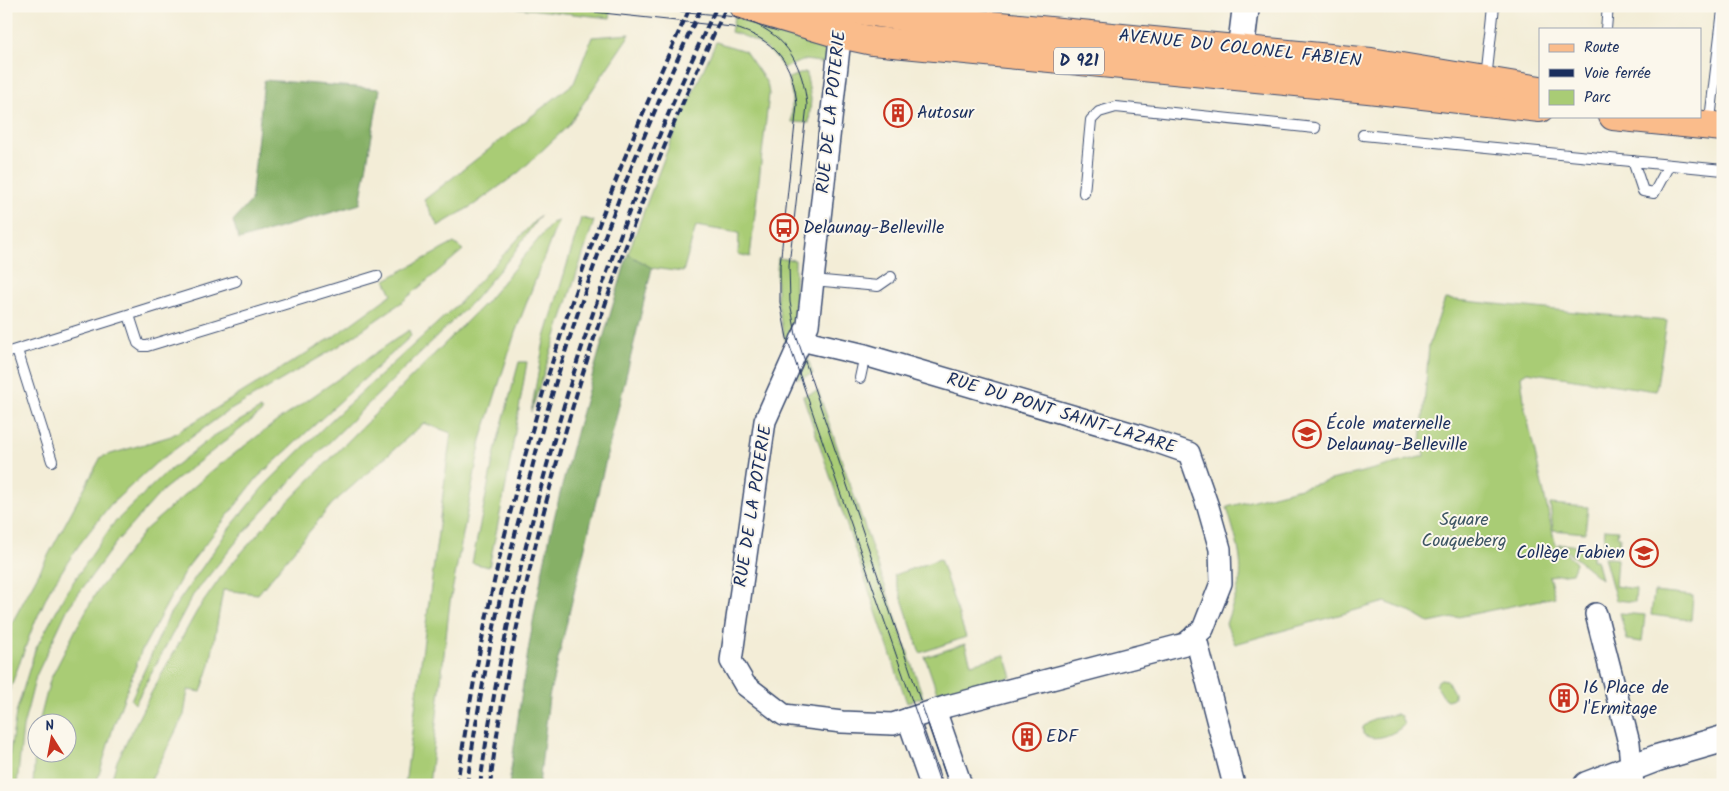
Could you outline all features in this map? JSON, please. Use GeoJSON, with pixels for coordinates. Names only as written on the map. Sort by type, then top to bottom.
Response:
{"type":"FeatureCollection","features":[{"type":"Feature","properties":{"kind":"main road","name":"D 921"},"geometry":{"type":"LineString","coordinates":[[744,6],[842,21]]}},
{"type":"Feature","properties":{"kind":"main road","name":"AVENUE DU COLONEL FABIEN"},"geometry":{"type":"LineString","coordinates":[[789,6],[842,21],[873,41],[1237,76],[1539,108]]}},
{"type":"Feature","properties":{"kind":"main road","name":"AVENUE DU COLONEL FABIEN"},"geometry":{"type":"LineString","coordinates":[[842,21],[924,18],[1240,49],[1371,62],[1539,90]]}},
{"type":"Feature","properties":{"kind":"street"},"geometry":{"type":"LineString","coordinates":[[1237,76],[1246,6]]}},
{"type":"Feature","properties":{"kind":"street","name":"RUE DE LA POTERIE"},"geometry":{"type":"LineString","coordinates":[[842,21],[808,325],[766,421],[731,661],[745,685],[784,715],[842,722],[893,724],[935,710]]}},
{"type":"Feature","properties":{"kind":"street","name":"RUE DU PONT SAINT-LAZARE"},"geometry":{"type":"LineString","coordinates":[[802,340],[865,355],[1137,435],[1189,453],[1220,548],[1221,583],[1203,629],[1185,644],[935,710]]}},
{"type":"Feature","properties":{"kind":"street"},"geometry":{"type":"LineString","coordinates":[[1596,614],[1629,743],[1632,777]]}},
{"type":"Feature","properties":{"kind":"street"},"geometry":{"type":"LineString","coordinates":[[1196,635],[1234,785]]}},
{"type":"Feature","properties":{"kind":"street"},"geometry":{"type":"LineString","coordinates":[[935,710],[961,785]]}},
{"type":"Feature","properties":{"kind":"street"},"geometry":{"type":"LineString","coordinates":[[908,718],[931,785]]}},
{"type":"Feature","properties":{"kind":"street"},"geometry":{"type":"LineString","coordinates":[[1587,785],[1632,777],[1657,758],[1723,739]]}},
{"type":"Feature","properties":{"kind":"lane"},"geometry":{"type":"LineString","coordinates":[[1485,82],[1494,6]]}},
{"type":"Feature","properties":{"kind":"lane"},"geometry":{"type":"LineString","coordinates":[[1606,28],[1608,6]]}},
{"type":"Feature","properties":{"kind":"lane"},"geometry":{"type":"LineString","coordinates":[[1714,115],[1723,10]]}},
{"type":"Feature","properties":{"kind":"lane"},"geometry":{"type":"LineString","coordinates":[[1084,193],[1091,120],[1099,112],[1116,107],[1314,128]]}},
{"type":"Feature","properties":{"kind":"lane"},"geometry":{"type":"LineString","coordinates":[[1363,135],[1723,170]]}},
{"type":"Feature","properties":{"kind":"lane"},"geometry":{"type":"LineString","coordinates":[[1633,161],[1643,191],[1654,193],[1670,165]]}},
{"type":"Feature","properties":{"kind":"lane"},"geometry":{"type":"LineString","coordinates":[[129,315],[138,343],[142,346],[147,346],[377,276]]}},
{"type":"Feature","properties":{"kind":"lane"},"geometry":{"type":"LineString","coordinates":[[813,280],[878,286],[891,277]]}},
{"type":"Feature","properties":{"kind":"lane"},"geometry":{"type":"LineString","coordinates":[[52,461],[11,352],[236,281]]}},
{"type":"Feature","properties":{"kind":"lane"},"geometry":{"type":"LineString","coordinates":[[860,378],[865,355]]}},
{"type":"Feature","properties":{"kind":"green space"},"geometry":{"type":"Polygon","coordinates":[[[501,6],[612,6],[610,18],[501,6]]]}},
{"type":"Feature","properties":{"kind":"green space"},"geometry":{"type":"Polygon","coordinates":[[[735,13],[816,37],[825,49],[827,63],[805,60],[783,68],[767,49],[747,37],[731,32],[735,13]]]}},
{"type":"Feature","properties":{"kind":"green space"},"geometry":{"type":"Polygon","coordinates":[[[630,34],[568,126],[518,173],[475,204],[438,226],[424,200],[574,83],[592,37],[630,34]]]}},
{"type":"Feature","properties":{"kind":"green space"},"geometry":{"type":"Polygon","coordinates":[[[716,42],[745,51],[767,83],[769,94],[750,257],[738,254],[739,233],[696,226],[683,272],[652,268],[628,254],[672,138],[716,42]]]}},
{"type":"Feature","properties":{"kind":"green space"},"geometry":{"type":"Polygon","coordinates":[[[806,72],[811,99],[809,123],[792,122],[792,95],[788,78],[806,72]]]}},
{"type":"Feature","properties":{"kind":"green space"},"geometry":{"type":"Polygon","coordinates":[[[264,80],[380,89],[360,204],[239,240],[233,221],[251,201],[264,80]]]}},
{"type":"Feature","properties":{"kind":"green space"},"geometry":{"type":"Polygon","coordinates":[[[540,215],[513,254],[473,301],[304,467],[241,536],[193,595],[135,704],[131,700],[169,615],[229,529],[263,487],[327,424],[457,305],[540,215]]]}},
{"type":"Feature","properties":{"kind":"green space"},"geometry":{"type":"Polygon","coordinates":[[[581,218],[594,221],[531,412],[544,341],[581,218]]]}},
{"type":"Feature","properties":{"kind":"green space"},"geometry":{"type":"Polygon","coordinates":[[[558,221],[515,333],[481,440],[450,602],[429,785],[405,785],[451,433],[424,423],[332,504],[258,594],[223,590],[210,665],[201,692],[188,690],[184,715],[152,778],[151,785],[110,785],[117,761],[149,697],[197,611],[226,570],[274,516],[486,302],[552,223],[558,221]]]}},
{"type":"Feature","properties":{"kind":"green space"},"geometry":{"type":"Polygon","coordinates":[[[454,243],[463,250],[402,302],[339,346],[222,415],[156,463],[110,505],[79,545],[50,589],[32,629],[6,700],[6,634],[101,457],[171,436],[333,337],[392,294],[385,280],[454,243]]]}},
{"type":"Feature","properties":{"kind":"green space"},"geometry":{"type":"Polygon","coordinates":[[[628,254],[652,268],[549,697],[539,785],[509,785],[527,658],[551,531],[578,426],[628,254]]]}},
{"type":"Feature","properties":{"kind":"green space"},"geometry":{"type":"Polygon","coordinates":[[[778,258],[795,260],[795,304],[799,322],[788,350],[778,305],[778,258]]]}},
{"type":"Feature","properties":{"kind":"green space","name":"Square Couqueberg"},"geometry":{"type":"Polygon","coordinates":[[[1445,299],[1667,321],[1656,391],[1527,372],[1521,376],[1525,408],[1555,543],[1576,563],[1572,573],[1549,576],[1555,597],[1429,623],[1409,611],[1385,602],[1235,644],[1226,624],[1239,584],[1240,565],[1238,545],[1227,507],[1424,456],[1421,444],[1429,345],[1445,299]]]}},
{"type":"Feature","properties":{"kind":"green space"},"geometry":{"type":"Polygon","coordinates":[[[409,330],[411,336],[257,478],[186,569],[141,652],[113,728],[96,785],[33,785],[34,764],[78,764],[78,714],[41,714],[50,680],[96,593],[145,530],[213,470],[280,419],[409,330]]]}},
{"type":"Feature","properties":{"kind":"green space"},"geometry":{"type":"Polygon","coordinates":[[[807,356],[813,374],[798,379],[796,372],[804,357],[807,356]]]}},
{"type":"Feature","properties":{"kind":"green space"},"geometry":{"type":"Polygon","coordinates":[[[519,362],[527,362],[506,485],[489,567],[472,563],[496,447],[519,362]]]}},
{"type":"Feature","properties":{"kind":"green space"},"geometry":{"type":"Polygon","coordinates":[[[818,391],[923,697],[907,703],[803,396],[818,391]]]}},
{"type":"Feature","properties":{"kind":"green space"},"geometry":{"type":"Polygon","coordinates":[[[260,409],[262,412],[163,490],[117,541],[68,608],[36,676],[23,727],[17,785],[6,785],[16,713],[35,650],[67,591],[113,524],[160,478],[212,437],[260,409]]]}},
{"type":"Feature","properties":{"kind":"green space"},"geometry":{"type":"Polygon","coordinates":[[[1550,504],[1588,507],[1585,533],[1553,530],[1550,504]]]}},
{"type":"Feature","properties":{"kind":"green space"},"geometry":{"type":"Polygon","coordinates":[[[1605,529],[1618,530],[1617,536],[1620,537],[1618,555],[1604,554],[1605,529]]]}},
{"type":"Feature","properties":{"kind":"green space"},"geometry":{"type":"Polygon","coordinates":[[[1558,544],[1594,547],[1592,560],[1596,560],[1601,579],[1558,544]]]}},
{"type":"Feature","properties":{"kind":"green space"},"geometry":{"type":"Polygon","coordinates":[[[1604,557],[1617,559],[1615,586],[1636,589],[1635,602],[1616,600],[1604,557]]]}},
{"type":"Feature","properties":{"kind":"green space"},"geometry":{"type":"Polygon","coordinates":[[[940,559],[966,637],[920,653],[894,575],[940,559]]]}},
{"type":"Feature","properties":{"kind":"green space"},"geometry":{"type":"Polygon","coordinates":[[[1654,592],[1693,596],[1691,620],[1651,615],[1654,592]]]}},
{"type":"Feature","properties":{"kind":"green space"},"geometry":{"type":"Polygon","coordinates":[[[1620,613],[1645,615],[1642,642],[1627,640],[1620,613]]]}},
{"type":"Feature","properties":{"kind":"green space"},"geometry":{"type":"Polygon","coordinates":[[[965,644],[971,664],[1005,655],[1012,677],[938,695],[925,657],[965,644]]]}},
{"type":"Feature","properties":{"kind":"green space"},"geometry":{"type":"Polygon","coordinates":[[[1441,679],[1447,680],[1454,693],[1454,698],[1447,700],[1444,698],[1436,685],[1441,679]]]}},
{"type":"Feature","properties":{"kind":"green space"},"geometry":{"type":"Polygon","coordinates":[[[1396,714],[1401,716],[1404,725],[1395,731],[1373,738],[1363,734],[1363,727],[1373,719],[1396,714]]]}},
{"type":"Feature","properties":{"kind":"tram line"},"geometry":{"type":"LineString","coordinates":[[538,6],[732,27],[760,38],[779,54],[786,65],[795,90],[797,105],[780,265],[780,302],[787,338],[941,785]]}},
{"type":"Feature","properties":{"kind":"tram line"},"geometry":{"type":"LineString","coordinates":[[629,6],[724,16],[744,20],[763,28],[784,44],[791,54],[802,78],[807,105],[789,265],[790,302],[796,335],[949,785]]}},
{"type":"Feature","properties":{"kind":"railway"},"geometry":{"type":"LineString","coordinates":[[457,785],[473,684],[494,584],[517,485],[545,387],[576,290],[611,194],[649,99],[691,6]]}},
{"type":"Feature","properties":{"kind":"railway"},"geometry":{"type":"LineString","coordinates":[[467,785],[484,675],[499,603],[547,412],[579,308],[616,206],[657,105],[702,6]]}},
{"type":"Feature","properties":{"kind":"railway"},"geometry":{"type":"LineString","coordinates":[[480,785],[497,677],[512,605],[538,499],[574,373],[594,310],[639,187],[663,126],[717,6]]}},
{"type":"Feature","properties":{"kind":"railway"},"geometry":{"type":"LineString","coordinates":[[490,785],[507,677],[522,605],[547,499],[583,373],[603,310],[648,187],[699,66],[727,6]]}},
{"type":"Feature","properties":{"kind":"place","name":"Autosur"},"geometry":{"type":"Point","coordinates":[898,113]}},
{"type":"Feature","properties":{"kind":"place","name":"Delaunay-Belleville"},"geometry":{"type":"Point","coordinates":[784,228]}},
{"type":"Feature","properties":{"kind":"place","name":"École maternelle Delaunay-Belleville"},"geometry":{"type":"Point","coordinates":[1307,434]}},
{"type":"Feature","properties":{"kind":"place","name":"Collège Fabien"},"geometry":{"type":"Point","coordinates":[1644,553]}},
{"type":"Feature","properties":{"kind":"place","name":"16 Place de l'Ermitage"},"geometry":{"type":"Point","coordinates":[1564,698]}},
{"type":"Feature","properties":{"kind":"place","name":"EDF"},"geometry":{"type":"Point","coordinates":[1027,737]}}]}
